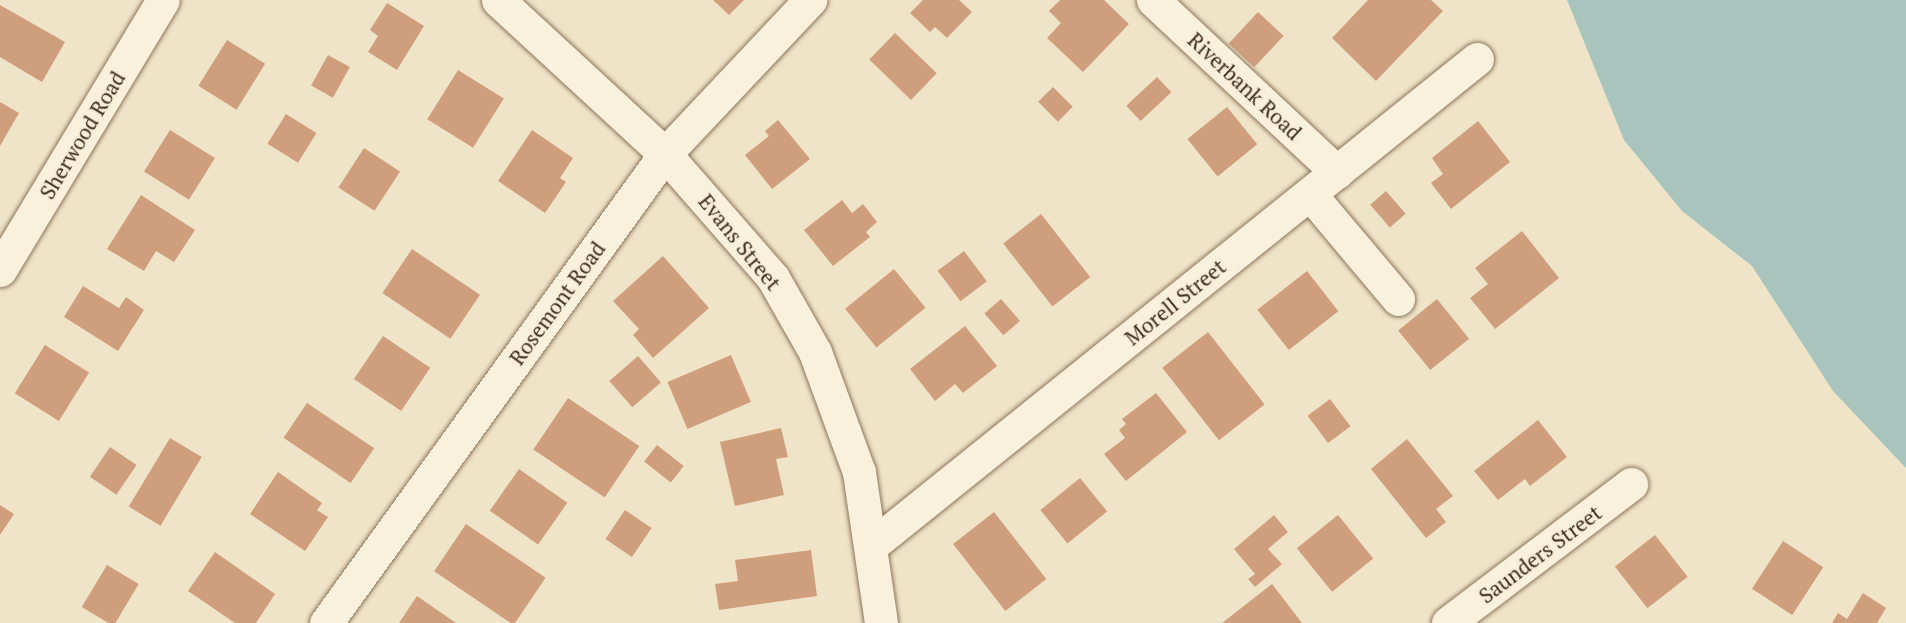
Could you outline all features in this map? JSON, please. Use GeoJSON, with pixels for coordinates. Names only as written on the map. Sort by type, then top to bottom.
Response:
{"type":"FeatureCollection","features":[{"type":"Feature","properties":{"kind":"street","name":"Sherwood Road"},"geometry":{"type":"LineString","coordinates":[[0,270],[163,0]]}},
{"type":"Feature","properties":{"kind":"street","name":"Evans Street"},"geometry":{"type":"LineString","coordinates":[[498,0],[665,154],[773,278],[814,352],[859,472],[872,545],[881,623]]}},
{"type":"Feature","properties":{"kind":"street","name":"Rosemont Road"},"geometry":{"type":"LineString","coordinates":[[326,623],[665,154],[810,0]]}},
{"type":"Feature","properties":{"kind":"street","name":"Riverbank Road"},"geometry":{"type":"LineString","coordinates":[[1153,0],[1337,172]]}},
{"type":"Feature","properties":{"kind":"street","name":"Morell Street"},"geometry":{"type":"LineString","coordinates":[[872,545],[1477,59]]}},
{"type":"Feature","properties":{"kind":"street"},"geometry":{"type":"LineString","coordinates":[[1310,194],[1398,299]]}},
{"type":"Feature","properties":{"kind":"street","name":"Saunders Street"},"geometry":{"type":"LineString","coordinates":[[1448,623],[1631,484]]}},
{"type":"Feature","properties":{"kind":"water"},"geometry":{"type":"Polygon","coordinates":[[[1567,0],[1906,0],[1906,468],[1833,391],[1752,266],[1682,211],[1624,140],[1567,0]]]}},
{"type":"Feature","properties":{"kind":"building"},"geometry":{"type":"Polygon","coordinates":[[[713,0],[744,0],[729,15],[713,0]]]}},
{"type":"Feature","properties":{"kind":"building"},"geometry":{"type":"Polygon","coordinates":[[[923,0],[959,0],[972,12],[947,38],[935,27],[930,32],[910,13],[923,0]]]}},
{"type":"Feature","properties":{"kind":"building"},"geometry":{"type":"Polygon","coordinates":[[[1060,0],[1104,0],[1129,24],[1083,72],[1047,38],[1061,23],[1049,11],[1060,0]]]}},
{"type":"Feature","properties":{"kind":"building"},"geometry":{"type":"Polygon","coordinates":[[[1368,0],[1431,0],[1443,11],[1376,81],[1332,38],[1368,0]]]}},
{"type":"Feature","properties":{"kind":"building"},"geometry":{"type":"Polygon","coordinates":[[[387,3],[424,26],[397,70],[368,52],[378,36],[370,30],[387,3]]]}},
{"type":"Feature","properties":{"kind":"building"},"geometry":{"type":"Polygon","coordinates":[[[0,5],[65,42],[42,82],[0,57],[0,5]]]}},
{"type":"Feature","properties":{"kind":"building"},"geometry":{"type":"Polygon","coordinates":[[[1258,12],[1284,36],[1254,67],[1229,43],[1258,12]]]}},
{"type":"Feature","properties":{"kind":"building"},"geometry":{"type":"Polygon","coordinates":[[[895,33],[937,73],[911,100],[869,60],[895,33]]]}},
{"type":"Feature","properties":{"kind":"building"},"geometry":{"type":"Polygon","coordinates":[[[227,40],[265,64],[237,110],[198,86],[227,40]]]}},
{"type":"Feature","properties":{"kind":"building"},"geometry":{"type":"Polygon","coordinates":[[[328,55],[350,67],[333,98],[311,86],[328,55]]]}},
{"type":"Feature","properties":{"kind":"building"},"geometry":{"type":"Polygon","coordinates":[[[458,70],[504,99],[473,148],[427,119],[458,70]]]}},
{"type":"Feature","properties":{"kind":"building"},"geometry":{"type":"Polygon","coordinates":[[[1157,77],[1171,92],[1141,121],[1126,106],[1157,77]]]}},
{"type":"Feature","properties":{"kind":"building"},"geometry":{"type":"Polygon","coordinates":[[[1053,87],[1073,107],[1058,122],[1038,102],[1053,87]]]}},
{"type":"Feature","properties":{"kind":"building"},"geometry":{"type":"Polygon","coordinates":[[[0,102],[19,113],[0,146],[0,102]]]}},
{"type":"Feature","properties":{"kind":"building"},"geometry":{"type":"Polygon","coordinates":[[[1227,107],[1257,144],[1218,176],[1187,139],[1227,107]]]}},
{"type":"Feature","properties":{"kind":"building"},"geometry":{"type":"Polygon","coordinates":[[[286,114],[317,133],[298,163],[267,144],[286,114]]]}},
{"type":"Feature","properties":{"kind":"building"},"geometry":{"type":"Polygon","coordinates":[[[778,120],[810,159],[772,189],[745,155],[769,136],[765,131],[778,120]]]}},
{"type":"Feature","properties":{"kind":"building"},"geometry":{"type":"Polygon","coordinates":[[[1478,121],[1510,162],[1451,209],[1431,183],[1443,174],[1432,158],[1478,121]]]}},
{"type":"Feature","properties":{"kind":"building"},"geometry":{"type":"Polygon","coordinates":[[[170,130],[215,158],[189,200],[144,172],[170,130]]]}},
{"type":"Feature","properties":{"kind":"building"},"geometry":{"type":"Polygon","coordinates":[[[532,130],[573,158],[560,178],[566,182],[545,213],[498,181],[532,130]]]}},
{"type":"Feature","properties":{"kind":"building"},"geometry":{"type":"Polygon","coordinates":[[[364,148],[400,171],[374,211],[338,187],[364,148]]]}},
{"type":"Feature","properties":{"kind":"building"},"geometry":{"type":"Polygon","coordinates":[[[1386,191],[1406,214],[1390,227],[1370,205],[1386,191]]]}},
{"type":"Feature","properties":{"kind":"building"},"geometry":{"type":"Polygon","coordinates":[[[141,195],[195,230],[174,262],[156,251],[144,271],[107,249],[141,195]]]}},
{"type":"Feature","properties":{"kind":"building"},"geometry":{"type":"Polygon","coordinates":[[[842,200],[852,213],[863,204],[877,222],[866,232],[870,237],[833,266],[804,230],[842,200]]]}},
{"type":"Feature","properties":{"kind":"building"},"geometry":{"type":"Polygon","coordinates":[[[1041,214],[1090,277],[1052,307],[1003,244],[1041,214]]]}},
{"type":"Feature","properties":{"kind":"building"},"geometry":{"type":"Polygon","coordinates":[[[1522,231],[1559,278],[1495,329],[1470,298],[1488,284],[1475,268],[1522,231]]]}},
{"type":"Feature","properties":{"kind":"building"},"geometry":{"type":"Polygon","coordinates":[[[412,249],[480,295],[450,339],[382,293],[412,249]]]}},
{"type":"Feature","properties":{"kind":"building"},"geometry":{"type":"Polygon","coordinates":[[[964,251],[987,281],[961,301],[938,271],[964,251]]]}},
{"type":"Feature","properties":{"kind":"building"},"geometry":{"type":"Polygon","coordinates":[[[663,256],[709,308],[653,358],[633,335],[639,329],[613,301],[663,256]]]}},
{"type":"Feature","properties":{"kind":"building"},"geometry":{"type":"Polygon","coordinates":[[[894,269],[925,308],[877,348],[845,309],[894,269]]]}},
{"type":"Feature","properties":{"kind":"building"},"geometry":{"type":"Polygon","coordinates":[[[1307,271],[1338,311],[1289,350],[1257,310],[1307,271]]]}},
{"type":"Feature","properties":{"kind":"building"},"geometry":{"type":"Polygon","coordinates":[[[83,286],[119,308],[126,297],[144,310],[118,351],[64,317],[83,286]]]}},
{"type":"Feature","properties":{"kind":"building"},"geometry":{"type":"Polygon","coordinates":[[[1001,299],[1020,321],[1003,335],[984,313],[1001,299]]]}},
{"type":"Feature","properties":{"kind":"building"},"geometry":{"type":"Polygon","coordinates":[[[1437,299],[1469,339],[1430,370],[1398,330],[1437,299]]]}},
{"type":"Feature","properties":{"kind":"building"},"geometry":{"type":"Polygon","coordinates":[[[965,326],[997,366],[963,393],[955,384],[935,401],[910,369],[965,326]]]}},
{"type":"Feature","properties":{"kind":"building"},"geometry":{"type":"Polygon","coordinates":[[[1208,332],[1265,404],[1219,440],[1162,368],[1208,332]]]}},
{"type":"Feature","properties":{"kind":"building"},"geometry":{"type":"Polygon","coordinates":[[[383,336],[430,368],[401,411],[354,379],[383,336]]]}},
{"type":"Feature","properties":{"kind":"building"},"geometry":{"type":"Polygon","coordinates":[[[45,345],[89,373],[59,421],[15,393],[45,345]]]}},
{"type":"Feature","properties":{"kind":"building"},"geometry":{"type":"Polygon","coordinates":[[[731,355],[751,402],[687,429],[667,382],[731,355]]]}},
{"type":"Feature","properties":{"kind":"building"},"geometry":{"type":"Polygon","coordinates":[[[638,356],[661,382],[632,407],[609,381],[638,356]]]}},
{"type":"Feature","properties":{"kind":"building"},"geometry":{"type":"Polygon","coordinates":[[[1156,393],[1187,432],[1126,481],[1104,454],[1125,438],[1119,430],[1126,424],[1122,419],[1156,393]]]}},
{"type":"Feature","properties":{"kind":"building"},"geometry":{"type":"Polygon","coordinates":[[[568,398],[639,446],[605,497],[533,449],[568,398]]]}},
{"type":"Feature","properties":{"kind":"building"},"geometry":{"type":"Polygon","coordinates":[[[1330,399],[1350,426],[1328,443],[1308,416],[1330,399]]]}},
{"type":"Feature","properties":{"kind":"building"},"geometry":{"type":"Polygon","coordinates":[[[307,403],[374,448],[351,483],[284,438],[307,403]]]}},
{"type":"Feature","properties":{"kind":"building"},"geometry":{"type":"Polygon","coordinates":[[[1538,420],[1567,457],[1530,486],[1525,479],[1498,500],[1474,471],[1538,420]]]}},
{"type":"Feature","properties":{"kind":"building"},"geometry":{"type":"Polygon","coordinates":[[[781,428],[788,457],[776,459],[784,495],[735,506],[720,442],[781,428]]]}},
{"type":"Feature","properties":{"kind":"building"},"geometry":{"type":"Polygon","coordinates":[[[170,438],[202,457],[161,526],[129,507],[170,438]]]}},
{"type":"Feature","properties":{"kind":"building"},"geometry":{"type":"Polygon","coordinates":[[[1407,439],[1453,496],[1436,509],[1446,522],[1426,538],[1371,469],[1407,439]]]}},
{"type":"Feature","properties":{"kind":"building"},"geometry":{"type":"Polygon","coordinates":[[[657,445],[684,466],[671,482],[644,462],[657,445]]]}},
{"type":"Feature","properties":{"kind":"building"},"geometry":{"type":"Polygon","coordinates":[[[110,447],[137,465],[116,495],[90,477],[110,447]]]}},
{"type":"Feature","properties":{"kind":"building"},"geometry":{"type":"Polygon","coordinates":[[[519,469],[567,503],[538,545],[490,511],[519,469]]]}},
{"type":"Feature","properties":{"kind":"building"},"geometry":{"type":"Polygon","coordinates":[[[278,472],[322,503],[317,510],[328,517],[305,551],[250,514],[278,472]]]}},
{"type":"Feature","properties":{"kind":"building"},"geometry":{"type":"Polygon","coordinates":[[[1080,478],[1107,511],[1067,544],[1040,510],[1080,478]]]}},
{"type":"Feature","properties":{"kind":"building"},"geometry":{"type":"Polygon","coordinates":[[[0,505],[14,514],[0,535],[0,505]]]}},
{"type":"Feature","properties":{"kind":"building"},"geometry":{"type":"Polygon","coordinates":[[[625,510],[652,528],[632,557],[605,539],[625,510]]]}},
{"type":"Feature","properties":{"kind":"building"},"geometry":{"type":"Polygon","coordinates":[[[994,512],[1046,579],[1005,611],[953,544],[994,512]]]}},
{"type":"Feature","properties":{"kind":"building"},"geometry":{"type":"Polygon","coordinates":[[[1274,515],[1288,532],[1268,549],[1282,564],[1255,587],[1248,579],[1255,574],[1234,549],[1274,515]]]}},
{"type":"Feature","properties":{"kind":"building"},"geometry":{"type":"Polygon","coordinates":[[[1338,515],[1373,559],[1332,592],[1297,548],[1338,515]]]}},
{"type":"Feature","properties":{"kind":"building"},"geometry":{"type":"Polygon","coordinates":[[[466,524],[546,578],[515,623],[511,623],[434,571],[466,524]]]}},
{"type":"Feature","properties":{"kind":"building"},"geometry":{"type":"Polygon","coordinates":[[[1655,535],[1688,577],[1647,608],[1615,566],[1655,535]]]}},
{"type":"Feature","properties":{"kind":"building"},"geometry":{"type":"Polygon","coordinates":[[[1783,541],[1823,567],[1792,615],[1752,589],[1783,541]]]}},
{"type":"Feature","properties":{"kind":"building"},"geometry":{"type":"Polygon","coordinates":[[[811,550],[817,596],[719,610],[715,584],[738,581],[735,560],[811,550]]]}},
{"type":"Feature","properties":{"kind":"building"},"geometry":{"type":"Polygon","coordinates":[[[215,552],[275,594],[256,623],[235,623],[188,591],[215,552]]]}},
{"type":"Feature","properties":{"kind":"building"},"geometry":{"type":"Polygon","coordinates":[[[107,565],[139,584],[115,623],[108,623],[82,607],[107,565]]]}},
{"type":"Feature","properties":{"kind":"building"},"geometry":{"type":"Polygon","coordinates":[[[1272,584],[1302,623],[1222,623],[1272,584]]]}},
{"type":"Feature","properties":{"kind":"building"},"geometry":{"type":"Polygon","coordinates":[[[1863,593],[1886,608],[1877,623],[1832,623],[1838,613],[1847,619],[1863,593]]]}},
{"type":"Feature","properties":{"kind":"building"},"geometry":{"type":"Polygon","coordinates":[[[417,596],[456,623],[399,623],[417,596]]]}}]}
